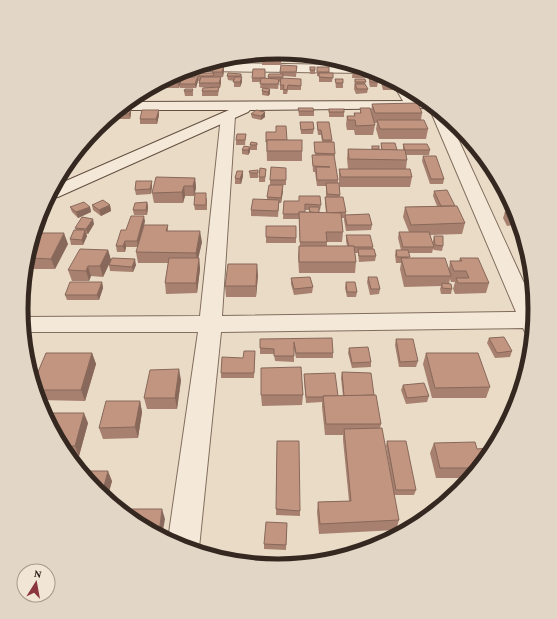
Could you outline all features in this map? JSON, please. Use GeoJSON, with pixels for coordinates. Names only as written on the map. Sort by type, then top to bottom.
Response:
{"type":"FeatureCollection","features":[{"type":"Feature","properties":{"kind":"street"},"geometry":{"type":"LineString","coordinates":[[289,60],[290,68]]}},
{"type":"Feature","properties":{"kind":"street"},"geometry":{"type":"LineString","coordinates":[[221,66],[346,69]]}},
{"type":"Feature","properties":{"kind":"street"},"geometry":{"type":"LineString","coordinates":[[406,94],[412,105]]}},
{"type":"Feature","properties":{"kind":"street"},"geometry":{"type":"LineString","coordinates":[[132,106],[423,105]]}},
{"type":"Feature","properties":{"kind":"street"},"geometry":{"type":"LineString","coordinates":[[59,190],[250,106]]}},
{"type":"Feature","properties":{"kind":"street"},"geometry":{"type":"LineString","coordinates":[[184,541],[210,324],[228,116]]}},
{"type":"Feature","properties":{"kind":"street"},"geometry":{"type":"LineString","coordinates":[[441,119],[529,315]]}},
{"type":"Feature","properties":{"kind":"street"},"geometry":{"type":"LineString","coordinates":[[29,324],[528,322]]}},
{"type":"Feature","properties":{"kind":"building"},"geometry":{"type":"Polygon","coordinates":[[[281,59],[281,60],[262,60],[281,59]]]}},
{"type":"Feature","properties":{"kind":"building"},"geometry":{"type":"Polygon","coordinates":[[[281,65],[297,66],[296,72],[280,72],[281,65]]]}},
{"type":"Feature","properties":{"kind":"building"},"geometry":{"type":"Polygon","coordinates":[[[224,66],[222,72],[212,72],[213,68],[224,66]]]}},
{"type":"Feature","properties":{"kind":"building"},"geometry":{"type":"Polygon","coordinates":[[[310,67],[315,67],[315,70],[310,70],[310,67]]]}},
{"type":"Feature","properties":{"kind":"building"},"geometry":{"type":"Polygon","coordinates":[[[317,67],[329,67],[329,72],[317,72],[317,67]]]}},
{"type":"Feature","properties":{"kind":"building"},"geometry":{"type":"Polygon","coordinates":[[[253,69],[265,69],[265,78],[252,78],[253,69]]]}},
{"type":"Feature","properties":{"kind":"building"},"geometry":{"type":"Polygon","coordinates":[[[353,70],[363,74],[353,73],[353,70]]]}},
{"type":"Feature","properties":{"kind":"building"},"geometry":{"type":"Polygon","coordinates":[[[196,73],[214,73],[213,76],[198,76],[195,84],[180,84],[182,79],[195,77],[196,73]]]}},
{"type":"Feature","properties":{"kind":"building"},"geometry":{"type":"Polygon","coordinates":[[[228,73],[241,74],[241,76],[227,76],[228,73]]]}},
{"type":"Feature","properties":{"kind":"building"},"geometry":{"type":"Polygon","coordinates":[[[319,73],[333,73],[333,78],[319,77],[319,73]]]}},
{"type":"Feature","properties":{"kind":"building"},"geometry":{"type":"Polygon","coordinates":[[[269,74],[283,74],[283,77],[268,77],[269,74]]]}},
{"type":"Feature","properties":{"kind":"building"},"geometry":{"type":"Polygon","coordinates":[[[201,77],[221,77],[219,83],[199,83],[201,77]]]}},
{"type":"Feature","properties":{"kind":"building"},"geometry":{"type":"Polygon","coordinates":[[[235,77],[242,77],[240,82],[233,82],[235,77]]]}},
{"type":"Feature","properties":{"kind":"building"},"geometry":{"type":"Polygon","coordinates":[[[261,78],[279,79],[278,84],[260,84],[261,78]]]}},
{"type":"Feature","properties":{"kind":"building"},"geometry":{"type":"Polygon","coordinates":[[[281,78],[301,79],[301,86],[288,85],[287,90],[283,89],[284,85],[280,85],[281,78]]]}},
{"type":"Feature","properties":{"kind":"building"},"geometry":{"type":"Polygon","coordinates":[[[335,79],[343,79],[343,83],[336,83],[335,79]]]}},
{"type":"Feature","properties":{"kind":"building"},"geometry":{"type":"Polygon","coordinates":[[[355,79],[365,79],[366,82],[355,82],[355,79]]]}},
{"type":"Feature","properties":{"kind":"building"},"geometry":{"type":"Polygon","coordinates":[[[369,79],[376,79],[378,82],[371,82],[369,79]]]}},
{"type":"Feature","properties":{"kind":"building"},"geometry":{"type":"Polygon","coordinates":[[[355,84],[365,84],[368,89],[357,89],[355,84]]]}},
{"type":"Feature","properties":{"kind":"building"},"geometry":{"type":"Polygon","coordinates":[[[219,87],[218,91],[202,91],[203,88],[219,87]]]}},
{"type":"Feature","properties":{"kind":"building"},"geometry":{"type":"Polygon","coordinates":[[[263,88],[270,89],[268,92],[262,91],[263,88]]]}},
{"type":"Feature","properties":{"kind":"building"},"geometry":{"type":"Polygon","coordinates":[[[185,89],[193,89],[192,91],[184,91],[185,89]]]}},
{"type":"Feature","properties":{"kind":"building"},"geometry":{"type":"Polygon","coordinates":[[[418,103],[422,113],[375,113],[372,104],[418,103]]]}},
{"type":"Feature","properties":{"kind":"building"},"geometry":{"type":"Polygon","coordinates":[[[298,108],[313,108],[314,111],[299,111],[298,108]]]}},
{"type":"Feature","properties":{"kind":"building"},"geometry":{"type":"Polygon","coordinates":[[[360,108],[370,108],[375,125],[356,126],[355,120],[348,120],[347,116],[355,116],[354,113],[361,113],[360,108]]]}},
{"type":"Feature","properties":{"kind":"building"},"geometry":{"type":"Polygon","coordinates":[[[131,109],[129,114],[122,114],[131,109]]]}},
{"type":"Feature","properties":{"kind":"building"},"geometry":{"type":"Polygon","coordinates":[[[329,109],[344,109],[344,112],[329,112],[329,109]]]}},
{"type":"Feature","properties":{"kind":"building"},"geometry":{"type":"Polygon","coordinates":[[[142,110],[159,110],[156,119],[140,119],[142,110]]]}},
{"type":"Feature","properties":{"kind":"building"},"geometry":{"type":"Polygon","coordinates":[[[256,110],[265,112],[261,116],[251,114],[256,110]]]}},
{"type":"Feature","properties":{"kind":"building"},"geometry":{"type":"Polygon","coordinates":[[[377,120],[424,120],[428,129],[380,129],[377,120]]]}},
{"type":"Feature","properties":{"kind":"building"},"geometry":{"type":"Polygon","coordinates":[[[300,122],[313,122],[314,129],[301,130],[300,122]]]}},
{"type":"Feature","properties":{"kind":"building"},"geometry":{"type":"Polygon","coordinates":[[[317,122],[329,122],[332,140],[323,140],[321,130],[318,130],[317,122]]]}},
{"type":"Feature","properties":{"kind":"building"},"geometry":{"type":"Polygon","coordinates":[[[276,126],[286,126],[287,140],[267,140],[266,142],[266,132],[276,132],[276,126]]]}},
{"type":"Feature","properties":{"kind":"building"},"geometry":{"type":"Polygon","coordinates":[[[237,134],[246,134],[245,140],[236,140],[237,134]]]}},
{"type":"Feature","properties":{"kind":"building"},"geometry":{"type":"Polygon","coordinates":[[[267,140],[302,140],[302,151],[267,151],[267,140]]]}},
{"type":"Feature","properties":{"kind":"building"},"geometry":{"type":"Polygon","coordinates":[[[251,142],[257,143],[257,145],[250,145],[251,142]]]}},
{"type":"Feature","properties":{"kind":"building"},"geometry":{"type":"Polygon","coordinates":[[[314,142],[334,142],[335,154],[315,153],[314,142]]]}},
{"type":"Feature","properties":{"kind":"building"},"geometry":{"type":"Polygon","coordinates":[[[381,143],[395,143],[397,150],[382,150],[381,143]]]}},
{"type":"Feature","properties":{"kind":"building"},"geometry":{"type":"Polygon","coordinates":[[[403,144],[427,144],[430,150],[405,150],[403,144]]]}},
{"type":"Feature","properties":{"kind":"building"},"geometry":{"type":"Polygon","coordinates":[[[244,146],[250,147],[248,150],[242,150],[244,146]]]}},
{"type":"Feature","properties":{"kind":"building"},"geometry":{"type":"Polygon","coordinates":[[[372,146],[379,146],[379,149],[372,149],[372,146]]]}},
{"type":"Feature","properties":{"kind":"building"},"geometry":{"type":"Polygon","coordinates":[[[348,149],[405,150],[407,160],[349,159],[348,149]]]}},
{"type":"Feature","properties":{"kind":"building"},"geometry":{"type":"Polygon","coordinates":[[[312,155],[334,155],[338,180],[317,180],[316,167],[330,167],[313,166],[312,155]]]}},
{"type":"Feature","properties":{"kind":"building"},"geometry":{"type":"Polygon","coordinates":[[[423,156],[436,156],[444,179],[431,179],[423,156]]]}},
{"type":"Feature","properties":{"kind":"building"},"geometry":{"type":"Polygon","coordinates":[[[271,167],[286,168],[286,180],[270,180],[271,167]]]}},
{"type":"Feature","properties":{"kind":"building"},"geometry":{"type":"Polygon","coordinates":[[[260,168],[266,169],[265,177],[259,177],[260,168]]]}},
{"type":"Feature","properties":{"kind":"building"},"geometry":{"type":"Polygon","coordinates":[[[339,169],[410,169],[412,177],[341,177],[339,169]]]}},
{"type":"Feature","properties":{"kind":"building"},"geometry":{"type":"Polygon","coordinates":[[[258,170],[258,173],[250,173],[249,171],[258,170]]]}},
{"type":"Feature","properties":{"kind":"building"},"geometry":{"type":"Polygon","coordinates":[[[237,171],[243,171],[240,179],[235,178],[237,171]]]}},
{"type":"Feature","properties":{"kind":"building"},"geometry":{"type":"Polygon","coordinates":[[[156,177],[195,178],[193,186],[184,186],[182,192],[152,193],[156,177]]]}},
{"type":"Feature","properties":{"kind":"building"},"geometry":{"type":"Polygon","coordinates":[[[136,181],[152,181],[150,189],[135,190],[136,181]]]}},
{"type":"Feature","properties":{"kind":"building"},"geometry":{"type":"Polygon","coordinates":[[[326,183],[339,183],[340,195],[327,194],[326,183]]]}},
{"type":"Feature","properties":{"kind":"building"},"geometry":{"type":"Polygon","coordinates":[[[269,185],[283,185],[281,198],[267,197],[269,185]]]}},
{"type":"Feature","properties":{"kind":"building"},"geometry":{"type":"Polygon","coordinates":[[[447,190],[455,206],[441,206],[434,191],[447,190]]]}},
{"type":"Feature","properties":{"kind":"building"},"geometry":{"type":"Polygon","coordinates":[[[195,193],[206,193],[206,205],[194,205],[195,193]]]}},
{"type":"Feature","properties":{"kind":"building"},"geometry":{"type":"Polygon","coordinates":[[[299,196],[320,196],[321,205],[305,204],[305,212],[299,212],[299,214],[283,214],[284,201],[299,201],[299,196]]]}},
{"type":"Feature","properties":{"kind":"building"},"geometry":{"type":"Polygon","coordinates":[[[325,197],[343,197],[346,212],[327,213],[325,197]]]}},
{"type":"Feature","properties":{"kind":"building"},"geometry":{"type":"Polygon","coordinates":[[[253,199],[279,200],[278,211],[251,210],[253,199]]]}},
{"type":"Feature","properties":{"kind":"building"},"geometry":{"type":"Polygon","coordinates":[[[103,200],[110,205],[99,210],[92,205],[103,200]]]}},
{"type":"Feature","properties":{"kind":"building"},"geometry":{"type":"Polygon","coordinates":[[[84,202],[90,207],[76,212],[70,207],[84,202]]]}},
{"type":"Feature","properties":{"kind":"building"},"geometry":{"type":"Polygon","coordinates":[[[147,202],[146,210],[133,210],[135,203],[147,202]]]}},
{"type":"Feature","properties":{"kind":"building"},"geometry":{"type":"Polygon","coordinates":[[[457,206],[465,223],[411,225],[405,207],[457,206]]]}},
{"type":"Feature","properties":{"kind":"building"},"geometry":{"type":"Polygon","coordinates":[[[309,207],[319,207],[319,213],[310,212],[309,207]]]}},
{"type":"Feature","properties":{"kind":"building"},"geometry":{"type":"Polygon","coordinates":[[[299,212],[341,213],[343,232],[326,232],[327,242],[300,242],[299,212]]]}},
{"type":"Feature","properties":{"kind":"building"},"geometry":{"type":"Polygon","coordinates":[[[505,212],[509,212],[512,220],[509,220],[505,212]]]}},
{"type":"Feature","properties":{"kind":"building"},"geometry":{"type":"Polygon","coordinates":[[[369,214],[372,225],[347,225],[345,215],[369,214]]]}},
{"type":"Feature","properties":{"kind":"building"},"geometry":{"type":"Polygon","coordinates":[[[131,216],[144,216],[137,241],[125,241],[123,246],[116,246],[121,230],[126,230],[131,216]]]}},
{"type":"Feature","properties":{"kind":"building"},"geometry":{"type":"Polygon","coordinates":[[[82,217],[93,219],[86,229],[75,228],[82,217]]]}},
{"type":"Feature","properties":{"kind":"building"},"geometry":{"type":"Polygon","coordinates":[[[144,225],[168,225],[166,231],[200,231],[196,253],[136,252],[144,225]]]}},
{"type":"Feature","properties":{"kind":"building"},"geometry":{"type":"Polygon","coordinates":[[[266,226],[296,226],[296,238],[266,237],[266,226]]]}},
{"type":"Feature","properties":{"kind":"building"},"geometry":{"type":"Polygon","coordinates":[[[74,230],[85,230],[82,240],[70,239],[74,230]]]}},
{"type":"Feature","properties":{"kind":"building"},"geometry":{"type":"Polygon","coordinates":[[[399,232],[429,232],[434,247],[403,247],[399,232]]]}},
{"type":"Feature","properties":{"kind":"building"},"geometry":{"type":"Polygon","coordinates":[[[40,233],[64,233],[51,259],[34,258],[40,233]]]}},
{"type":"Feature","properties":{"kind":"building"},"geometry":{"type":"Polygon","coordinates":[[[346,235],[370,235],[373,247],[349,246],[346,235]]]}},
{"type":"Feature","properties":{"kind":"building"},"geometry":{"type":"Polygon","coordinates":[[[434,236],[443,236],[443,246],[435,245],[434,236]]]}},
{"type":"Feature","properties":{"kind":"building"},"geometry":{"type":"Polygon","coordinates":[[[299,246],[354,246],[356,262],[299,262],[299,246]]]}},
{"type":"Feature","properties":{"kind":"building"},"geometry":{"type":"Polygon","coordinates":[[[80,249],[108,250],[100,266],[88,266],[86,271],[68,270],[80,249]]]}},
{"type":"Feature","properties":{"kind":"building"},"geometry":{"type":"Polygon","coordinates":[[[358,249],[374,249],[376,256],[359,256],[358,249]]]}},
{"type":"Feature","properties":{"kind":"building"},"geometry":{"type":"Polygon","coordinates":[[[396,250],[408,250],[410,257],[397,257],[396,250]]]}},
{"type":"Feature","properties":{"kind":"building"},"geometry":{"type":"Polygon","coordinates":[[[112,258],[135,259],[132,267],[109,265],[112,258]]]}},
{"type":"Feature","properties":{"kind":"building"},"geometry":{"type":"Polygon","coordinates":[[[169,258],[199,258],[196,283],[165,283],[169,258]]]}},
{"type":"Feature","properties":{"kind":"building"},"geometry":{"type":"Polygon","coordinates":[[[401,258],[445,258],[451,276],[406,276],[401,258]]]}},
{"type":"Feature","properties":{"kind":"building"},"geometry":{"type":"Polygon","coordinates":[[[460,258],[478,258],[489,283],[458,283],[456,278],[469,278],[466,271],[454,271],[450,261],[462,261],[460,258]]]}},
{"type":"Feature","properties":{"kind":"building"},"geometry":{"type":"Polygon","coordinates":[[[228,264],[257,264],[256,286],[225,286],[228,264]]]}},
{"type":"Feature","properties":{"kind":"building"},"geometry":{"type":"Polygon","coordinates":[[[310,277],[313,287],[294,289],[291,278],[310,277]]]}},
{"type":"Feature","properties":{"kind":"building"},"geometry":{"type":"Polygon","coordinates":[[[368,277],[377,277],[380,289],[371,289],[368,277]]]}},
{"type":"Feature","properties":{"kind":"building"},"geometry":{"type":"Polygon","coordinates":[[[70,282],[102,282],[97,295],[65,295],[70,282]]]}},
{"type":"Feature","properties":{"kind":"building"},"geometry":{"type":"Polygon","coordinates":[[[346,282],[355,282],[357,292],[347,292],[346,282]]]}},
{"type":"Feature","properties":{"kind":"building"},"geometry":{"type":"Polygon","coordinates":[[[442,283],[451,284],[452,289],[442,288],[442,283]]]}},
{"type":"Feature","properties":{"kind":"building"},"geometry":{"type":"Polygon","coordinates":[[[504,337],[512,351],[497,353],[489,338],[504,337]]]}},
{"type":"Feature","properties":{"kind":"building"},"geometry":{"type":"Polygon","coordinates":[[[332,338],[333,353],[296,353],[294,342],[294,356],[274,356],[274,349],[260,348],[260,339],[332,338]]]}},
{"type":"Feature","properties":{"kind":"building"},"geometry":{"type":"Polygon","coordinates":[[[396,339],[413,339],[418,361],[400,362],[396,339]]]}},
{"type":"Feature","properties":{"kind":"building"},"geometry":{"type":"Polygon","coordinates":[[[368,347],[371,362],[352,363],[349,348],[368,347]]]}},
{"type":"Feature","properties":{"kind":"building"},"geometry":{"type":"Polygon","coordinates":[[[244,351],[255,351],[254,373],[221,373],[222,357],[243,358],[244,351]]]}},
{"type":"Feature","properties":{"kind":"building"},"geometry":{"type":"Polygon","coordinates":[[[46,353],[92,353],[81,390],[41,390],[37,374],[46,353]]]}},
{"type":"Feature","properties":{"kind":"building"},"geometry":{"type":"Polygon","coordinates":[[[426,353],[478,353],[490,387],[435,388],[426,353]]]}},
{"type":"Feature","properties":{"kind":"building"},"geometry":{"type":"Polygon","coordinates":[[[301,367],[303,395],[261,395],[261,368],[301,367]]]}},
{"type":"Feature","properties":{"kind":"building"},"geometry":{"type":"Polygon","coordinates":[[[179,369],[175,398],[144,398],[150,370],[179,369]]]}},
{"type":"Feature","properties":{"kind":"building"},"geometry":{"type":"Polygon","coordinates":[[[342,372],[371,373],[374,395],[344,396],[342,372]]]}},
{"type":"Feature","properties":{"kind":"building"},"geometry":{"type":"Polygon","coordinates":[[[335,373],[338,396],[306,397],[304,374],[335,373]]]}},
{"type":"Feature","properties":{"kind":"building"},"geometry":{"type":"Polygon","coordinates":[[[424,383],[429,396],[407,398],[403,385],[424,383]]]}},
{"type":"Feature","properties":{"kind":"building"},"geometry":{"type":"Polygon","coordinates":[[[376,395],[381,424],[326,424],[323,396],[376,395]]]}},
{"type":"Feature","properties":{"kind":"building"},"geometry":{"type":"Polygon","coordinates":[[[106,401],[140,401],[135,427],[99,428],[106,401]]]}},
{"type":"Feature","properties":{"kind":"building"},"geometry":{"type":"Polygon","coordinates":[[[52,413],[84,413],[75,446],[68,446],[52,413]]]}},
{"type":"Feature","properties":{"kind":"building"},"geometry":{"type":"Polygon","coordinates":[[[382,428],[399,520],[320,524],[318,502],[351,501],[344,429],[382,428]]]}},
{"type":"Feature","properties":{"kind":"building"},"geometry":{"type":"Polygon","coordinates":[[[277,441],[299,441],[300,511],[276,509],[277,441]]]}},
{"type":"Feature","properties":{"kind":"building"},"geometry":{"type":"Polygon","coordinates":[[[387,441],[406,441],[416,490],[396,490],[387,441]]]}},
{"type":"Feature","properties":{"kind":"building"},"geometry":{"type":"Polygon","coordinates":[[[475,442],[477,449],[488,448],[472,468],[440,468],[434,443],[475,442]]]}},
{"type":"Feature","properties":{"kind":"building"},"geometry":{"type":"Polygon","coordinates":[[[87,471],[108,471],[103,489],[87,471]]]}},
{"type":"Feature","properties":{"kind":"building"},"geometry":{"type":"Polygon","coordinates":[[[127,509],[162,509],[159,529],[139,518],[127,509]]]}},
{"type":"Feature","properties":{"kind":"building"},"geometry":{"type":"Polygon","coordinates":[[[266,522],[287,523],[286,545],[264,544],[266,522]]]}}]}
